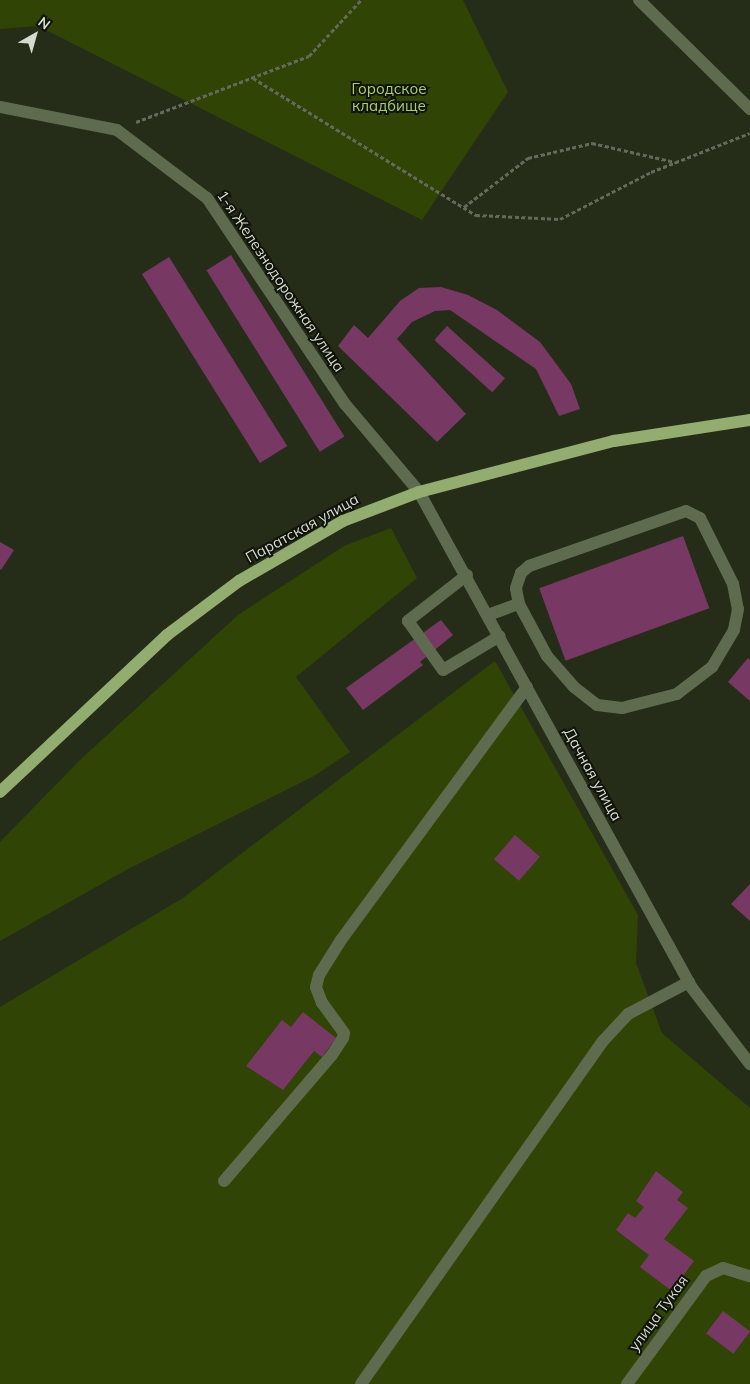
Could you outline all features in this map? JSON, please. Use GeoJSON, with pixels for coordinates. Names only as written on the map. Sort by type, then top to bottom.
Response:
{"type":"FeatureCollection","features":[{"type":"Feature","properties":{"kind":"main road","name":"Паратская улица"},"geometry":{"type":"LineString","coordinates":[[0,792],[167,635],[239,581],[343,521],[419,492],[614,441],[750,420]]}},
{"type":"Feature","properties":{"kind":"street"},"geometry":{"type":"LineString","coordinates":[[639,0],[750,108]]}},
{"type":"Feature","properties":{"kind":"street","name":"1-я Железнодорожная улица"},"geometry":{"type":"LineString","coordinates":[[0,107],[117,130],[207,198],[345,404],[419,492]]}},
{"type":"Feature","properties":{"kind":"street","name":"Дачная улица"},"geometry":{"type":"LineString","coordinates":[[419,492],[467,575],[689,982],[750,1064]]}},
{"type":"Feature","properties":{"kind":"street"},"geometry":{"type":"LineString","coordinates":[[686,511],[700,518],[733,584],[738,609],[734,630],[712,667],[677,694],[622,708],[597,705],[574,687],[547,656],[519,604],[516,588],[521,573],[529,566],[686,511]]}},
{"type":"Feature","properties":{"kind":"street"},"geometry":{"type":"LineString","coordinates":[[467,575],[408,622],[443,670],[500,636]]}},
{"type":"Feature","properties":{"kind":"street"},"geometry":{"type":"LineString","coordinates":[[488,615],[519,604]]}},
{"type":"Feature","properties":{"kind":"street"},"geometry":{"type":"LineString","coordinates":[[224,1181],[332,1055],[342,1038],[344,1033],[316,988],[319,975],[341,940],[527,686]]}},
{"type":"Feature","properties":{"kind":"street"},"geometry":{"type":"LineString","coordinates":[[360,1384],[603,1041],[628,1014],[689,982]]}},
{"type":"Feature","properties":{"kind":"street","name":"улица Тукая"},"geometry":{"type":"LineString","coordinates":[[627,1384],[706,1276],[723,1268],[750,1276]]}},
{"type":"Feature","properties":{"kind":"path"},"geometry":{"type":"LineString","coordinates":[[117,130],[309,56],[361,0]]}},
{"type":"Feature","properties":{"kind":"path"},"geometry":{"type":"LineString","coordinates":[[253,78],[476,214],[560,219],[676,162],[750,133]]}},
{"type":"Feature","properties":{"kind":"path"},"geometry":{"type":"LineString","coordinates":[[464,208],[528,158],[592,143],[676,162]]}},
{"type":"Feature","properties":{"kind":"green space","name":"Городское кладбище"},"geometry":{"type":"Polygon","coordinates":[[[0,0],[463,0],[508,92],[422,220],[38,26],[0,29],[0,0]]]}},
{"type":"Feature","properties":{"kind":"green space"},"geometry":{"type":"Polygon","coordinates":[[[391,528],[417,578],[296,677],[350,752],[314,776],[128,869],[0,941],[0,842],[80,760],[238,615],[344,546],[391,528]]]}},
{"type":"Feature","properties":{"kind":"green space"},"geometry":{"type":"Polygon","coordinates":[[[495,661],[638,915],[636,963],[662,1033],[750,1108],[750,1384],[0,1384],[0,1007],[183,898],[495,661]]]}},
{"type":"Feature","properties":{"kind":"building"},"geometry":{"type":"Polygon","coordinates":[[[231,255],[344,436],[320,452],[206,270],[231,255]]]}},
{"type":"Feature","properties":{"kind":"building"},"geometry":{"type":"Polygon","coordinates":[[[169,257],[287,446],[260,463],[142,274],[169,257]]]}},
{"type":"Feature","properties":{"kind":"building"},"geometry":{"type":"Polygon","coordinates":[[[441,287],[468,295],[497,310],[540,342],[571,384],[580,409],[559,416],[536,369],[450,310],[435,311],[412,322],[397,339],[466,414],[437,442],[338,346],[354,325],[368,338],[400,301],[419,288],[441,287]]]}},
{"type":"Feature","properties":{"kind":"building"},"geometry":{"type":"Polygon","coordinates":[[[447,326],[505,378],[492,392],[434,340],[447,326]]]}},
{"type":"Feature","properties":{"kind":"building"},"geometry":{"type":"Polygon","coordinates":[[[683,536],[709,608],[566,661],[539,588],[683,536]]]}},
{"type":"Feature","properties":{"kind":"building"},"geometry":{"type":"Polygon","coordinates":[[[0,542],[14,550],[1,570],[0,569],[0,542]]]}},
{"type":"Feature","properties":{"kind":"building"},"geometry":{"type":"Polygon","coordinates":[[[441,620],[453,635],[420,662],[423,665],[363,710],[346,688],[441,620]]]}},
{"type":"Feature","properties":{"kind":"building"},"geometry":{"type":"Polygon","coordinates":[[[748,658],[750,660],[750,701],[728,682],[748,658]]]}},
{"type":"Feature","properties":{"kind":"building"},"geometry":{"type":"Polygon","coordinates":[[[515,835],[540,857],[519,881],[494,859],[515,835]]]}},
{"type":"Feature","properties":{"kind":"building"},"geometry":{"type":"Polygon","coordinates":[[[750,884],[750,921],[731,904],[750,884]]]}},
{"type":"Feature","properties":{"kind":"building"},"geometry":{"type":"Polygon","coordinates":[[[303,1012],[336,1038],[322,1057],[314,1051],[283,1090],[246,1066],[282,1020],[291,1027],[303,1012]]]}},
{"type":"Feature","properties":{"kind":"building"},"geometry":{"type":"Polygon","coordinates":[[[656,1171],[683,1192],[677,1200],[688,1208],[664,1239],[694,1261],[672,1291],[640,1267],[649,1255],[616,1230],[628,1213],[635,1218],[644,1207],[636,1201],[656,1171]]]}},
{"type":"Feature","properties":{"kind":"building"},"geometry":{"type":"Polygon","coordinates":[[[723,1311],[750,1331],[733,1354],[706,1333],[723,1311]]]}}]}
